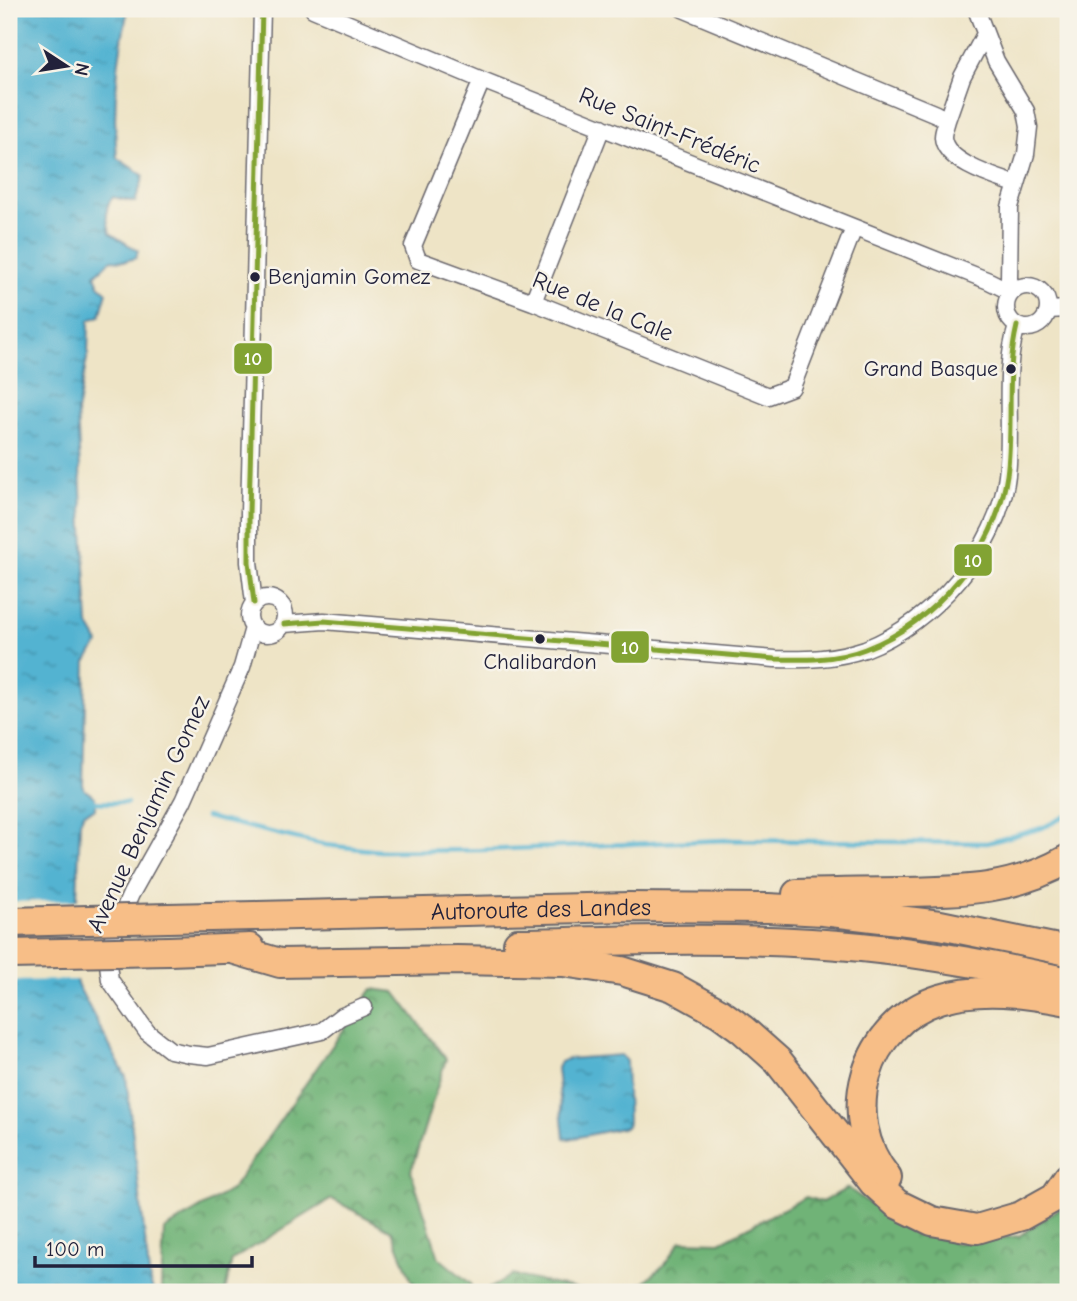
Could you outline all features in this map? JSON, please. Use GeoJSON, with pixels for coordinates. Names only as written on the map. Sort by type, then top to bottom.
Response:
{"type":"FeatureCollection","features":[{"type":"Feature","properties":{"kind":"highway"},"geometry":{"type":"LineString","coordinates":[[396,913],[555,906],[700,895],[974,889],[1008,884],[1031,877],[1068,859]]}},
{"type":"Feature","properties":{"kind":"highway","name":"Autoroute des Landes"},"geometry":{"type":"LineString","coordinates":[[9,922],[629,907],[782,909],[883,917],[940,925],[1068,951]]}},
{"type":"Feature","properties":{"kind":"highway","name":"Autoroute des Landes"},"geometry":{"type":"LineString","coordinates":[[9,954],[756,940],[893,951],[953,959],[1068,982]]}},
{"type":"Feature","properties":{"kind":"highway"},"geometry":{"type":"LineString","coordinates":[[232,949],[280,963],[457,960],[563,962],[622,971],[673,987],[720,1013],[762,1045],[810,1100],[855,1162],[874,1183],[897,1204],[932,1221],[977,1228],[1021,1216],[1055,1197],[1068,1178]]}},
{"type":"Feature","properties":{"kind":"highway"},"geometry":{"type":"LineString","coordinates":[[932,1221],[881,1171],[873,1159],[864,1134],[861,1104],[864,1079],[881,1041],[891,1029],[916,1010],[956,995],[1014,993],[1068,1001]]}},
{"type":"Feature","properties":{"kind":"street"},"geometry":{"type":"LineString","coordinates":[[254,603],[249,562],[262,9]]}},
{"type":"Feature","properties":{"kind":"street","name":"Rue Saint-Frédéric"},"geometry":{"type":"LineString","coordinates":[[313,9],[482,80],[854,228],[1018,289]]}},
{"type":"Feature","properties":{"kind":"street"},"geometry":{"type":"LineString","coordinates":[[683,9],[719,14],[947,120]]}},
{"type":"Feature","properties":{"kind":"street"},"geometry":{"type":"LineString","coordinates":[[976,9],[996,61],[1026,111],[1029,127],[1026,154],[1010,207],[1008,254],[1018,289]]}},
{"type":"Feature","properties":{"kind":"street"},"geometry":{"type":"LineString","coordinates":[[985,34],[962,77],[943,138],[952,156],[991,176],[1015,184]]}},
{"type":"Feature","properties":{"kind":"street","name":"Rue de la Cale"},"geometry":{"type":"LineString","coordinates":[[482,80],[413,246],[418,260],[533,302],[768,396],[792,387],[854,228]]}},
{"type":"Feature","properties":{"kind":"street"},"geometry":{"type":"LineString","coordinates":[[533,302],[602,127]]}},
{"type":"Feature","properties":{"kind":"street"},"geometry":{"type":"LineString","coordinates":[[1018,289],[1041,291],[1048,303],[1046,316],[1037,326],[1017,326],[1011,321],[1005,307],[1018,289]]}},
{"type":"Feature","properties":{"kind":"street"},"geometry":{"type":"LineString","coordinates":[[1048,310],[1068,309]]}},
{"type":"Feature","properties":{"kind":"street"},"geometry":{"type":"LineString","coordinates":[[284,618],[775,659],[820,659],[865,648],[923,615],[949,589],[989,535],[1000,510],[1007,477],[1010,441],[1010,353],[1017,326]]}},
{"type":"Feature","properties":{"kind":"street"},"geometry":{"type":"LineString","coordinates":[[249,562],[273,598],[282,605],[284,618],[275,633],[260,633],[249,621],[249,611],[261,598],[273,598]]}},
{"type":"Feature","properties":{"kind":"street","name":"Avenue Benjamin Gomez"},"geometry":{"type":"LineString","coordinates":[[253,628],[242,667],[183,801],[131,894],[116,928],[107,956],[110,980],[147,1032],[170,1050],[208,1056],[322,1031],[340,1017],[364,1007]]}},
{"type":"Feature","properties":{"kind":"street","name":"Avenue Benjamin Gomez"},"geometry":{"type":"LineString","coordinates":[[242,667],[268,634]]}},
{"type":"Feature","properties":{"kind":"green space"},"geometry":{"type":"Polygon","coordinates":[[[372,989],[395,992],[446,1059],[411,1171],[439,1258],[471,1284],[471,1292],[416,1292],[392,1231],[332,1199],[232,1260],[225,1292],[164,1292],[161,1286],[164,1230],[232,1189],[372,989]]]}},
{"type":"Feature","properties":{"kind":"green space"},"geometry":{"type":"Polygon","coordinates":[[[848,1188],[902,1227],[956,1243],[1019,1236],[1068,1202],[1068,1292],[632,1292],[663,1266],[681,1241],[720,1242],[806,1197],[822,1202],[848,1188]]]}},
{"type":"Feature","properties":{"kind":"green space"},"geometry":{"type":"Polygon","coordinates":[[[512,1275],[590,1292],[484,1292],[512,1275]]]}},
{"type":"Feature","properties":{"kind":"water"},"geometry":{"type":"Polygon","coordinates":[[[9,9],[128,9],[116,83],[117,158],[144,176],[135,202],[113,197],[107,214],[110,233],[138,251],[136,258],[125,261],[111,260],[95,275],[99,285],[107,292],[100,316],[89,320],[88,353],[77,412],[88,624],[99,643],[86,662],[83,785],[85,790],[95,797],[95,809],[84,813],[80,822],[74,972],[77,984],[126,1077],[150,1282],[154,1292],[9,1292],[9,9]]]}},
{"type":"Feature","properties":{"kind":"water"},"geometry":{"type":"Polygon","coordinates":[[[621,1055],[626,1061],[626,1127],[564,1138],[557,1068],[560,1062],[567,1059],[621,1055]]]}},
{"type":"Feature","properties":{"kind":"pier"},"geometry":{"type":"Polygon","coordinates":[[[82,900],[77,972],[80,980],[9,981],[9,902],[82,900]]]}},
{"type":"Feature","properties":{"kind":"waterway"},"geometry":{"type":"LineString","coordinates":[[90,802],[127,803]]}},
{"type":"Feature","properties":{"kind":"waterway"},"geometry":{"type":"LineString","coordinates":[[206,817],[325,845],[380,851],[481,850],[726,840],[987,843],[1042,828],[1068,815]]}},
{"type":"Feature","properties":{"kind":"transit line","name":"10"},"geometry":{"type":"LineString","coordinates":[[254,603],[249,562],[249,513],[262,9]]}},
{"type":"Feature","properties":{"kind":"transit line","name":"10"},"geometry":{"type":"LineString","coordinates":[[284,624],[324,621],[775,659],[832,657],[865,649],[916,621],[938,602],[959,580],[990,530],[1001,503],[1007,475],[1011,363],[1017,326]]}},
{"type":"Feature","properties":{"kind":"place","name":"Benjamin Gomez"},"geometry":{"type":"Point","coordinates":[255,277]}},
{"type":"Feature","properties":{"kind":"place","name":"Grand Basque"},"geometry":{"type":"Point","coordinates":[1011,369]}},
{"type":"Feature","properties":{"kind":"place","name":"Chalibardon"},"geometry":{"type":"Point","coordinates":[540,639]}}]}
